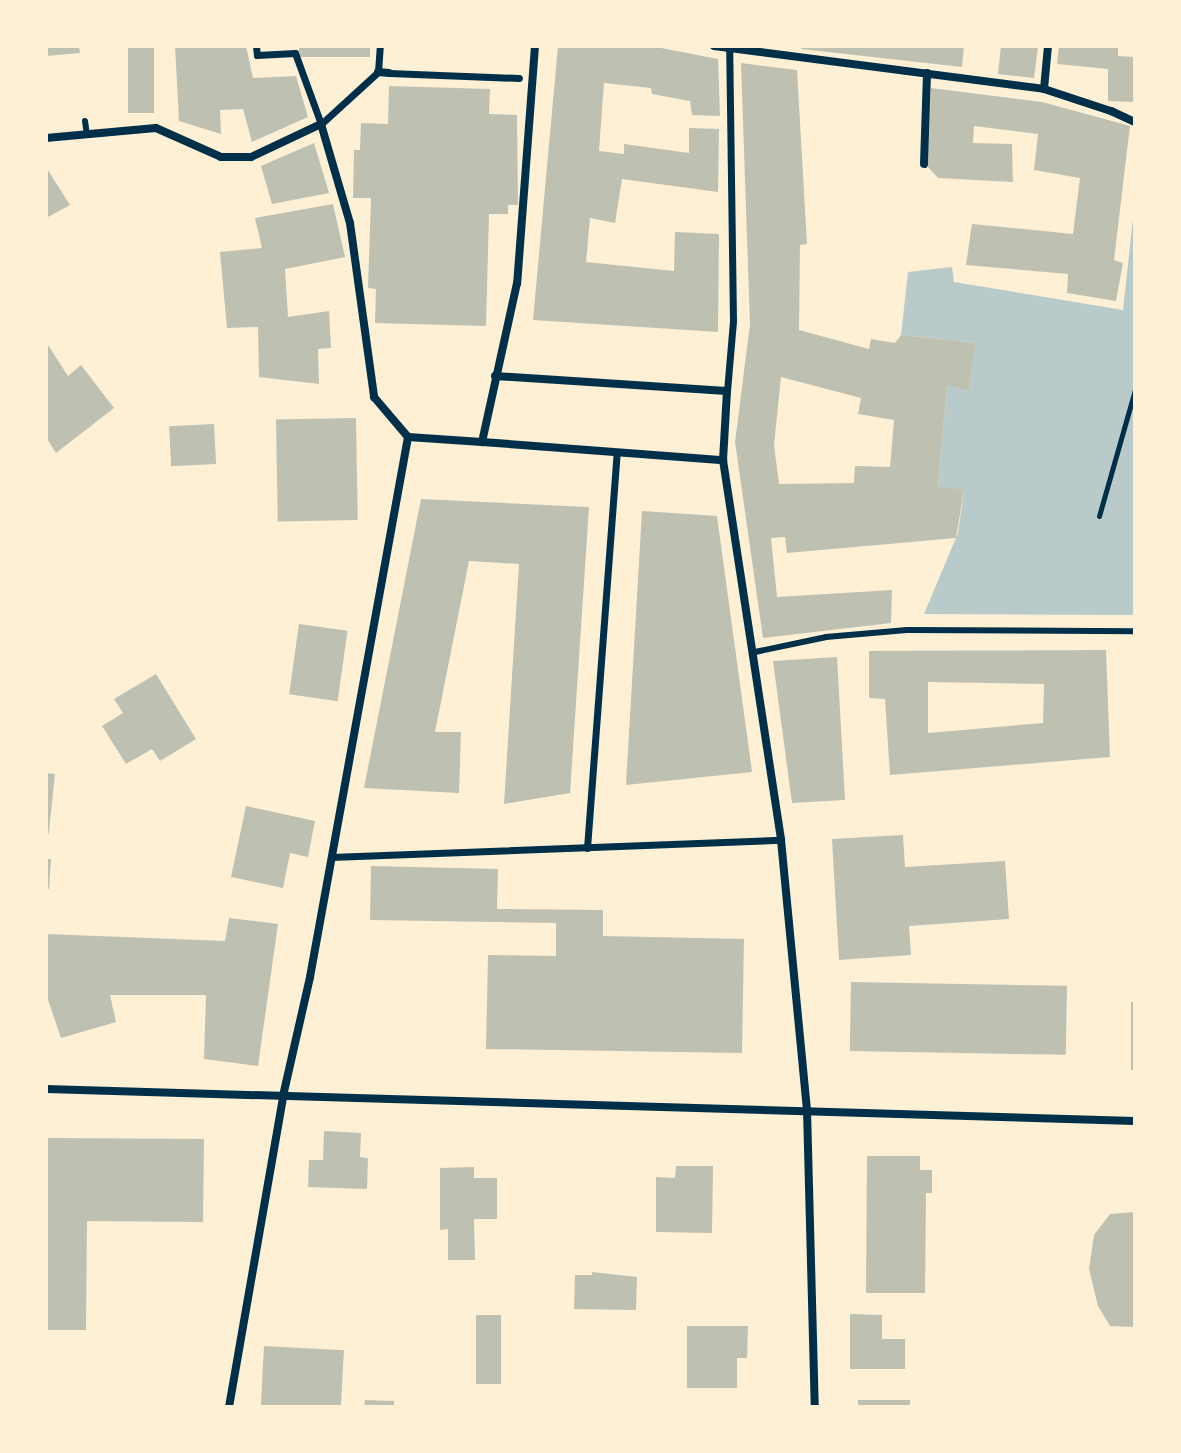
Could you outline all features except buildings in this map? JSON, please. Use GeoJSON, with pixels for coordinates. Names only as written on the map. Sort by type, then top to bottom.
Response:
{"type":"FeatureCollection","features":[{"type":"Feature","properties":{"kind":"street"},"geometry":{"type":"LineString","coordinates":[[256,46],[257,55],[295,53],[321,124],[350,223],[374,397],[408,437],[723,460]]}},
{"type":"Feature","properties":{"kind":"street"},"geometry":{"type":"LineString","coordinates":[[46,138],[156,128],[181,136],[221,157],[251,157],[321,124],[378,72],[380,46]]}},
{"type":"Feature","properties":{"kind":"street"},"geometry":{"type":"LineString","coordinates":[[482,442],[517,283],[535,46]]}},
{"type":"Feature","properties":{"kind":"street"},"geometry":{"type":"LineString","coordinates":[[714,46],[1044,89],[1135,122]]}},
{"type":"Feature","properties":{"kind":"street"},"geometry":{"type":"LineString","coordinates":[[1044,89],[1048,46]]}},
{"type":"Feature","properties":{"kind":"street"},"geometry":{"type":"LineString","coordinates":[[729,49],[733,321],[723,460],[755,652],[781,840],[807,1110],[815,1407]]}},
{"type":"Feature","properties":{"kind":"street"},"geometry":{"type":"LineString","coordinates":[[378,72],[532,79]]}},
{"type":"Feature","properties":{"kind":"street"},"geometry":{"type":"LineString","coordinates":[[924,164],[927,73]]}},
{"type":"Feature","properties":{"kind":"street"},"geometry":{"type":"LineString","coordinates":[[495,376],[727,391]]}},
{"type":"Feature","properties":{"kind":"street"},"geometry":{"type":"LineString","coordinates":[[229,1407],[283,1096],[310,977],[408,437]]}},
{"type":"Feature","properties":{"kind":"street"},"geometry":{"type":"LineString","coordinates":[[587,848],[617,452]]}},
{"type":"Feature","properties":{"kind":"street"},"geometry":{"type":"LineString","coordinates":[[331,857],[781,840]]}},
{"type":"Feature","properties":{"kind":"street"},"geometry":{"type":"LineString","coordinates":[[46,1089],[1135,1121]]}},
{"type":"Feature","properties":{"kind":"lane"},"geometry":{"type":"LineString","coordinates":[[85,121],[87,135]]}},
{"type":"Feature","properties":{"kind":"lane"},"geometry":{"type":"LineString","coordinates":[[755,652],[826,637],[907,630],[1135,631]]}},
{"type":"Feature","properties":{"kind":"path"},"geometry":{"type":"LineString","coordinates":[[1099,516],[1135,390]]}},
{"type":"Feature","properties":{"kind":"shaded area"},"geometry":{"type":"Polygon","coordinates":[[[1135,200],[1135,615],[924,614],[958,533],[964,491],[938,486],[947,386],[969,391],[974,343],[901,335],[908,272],[952,267],[954,282],[1123,310],[1135,200]]]}}]}
